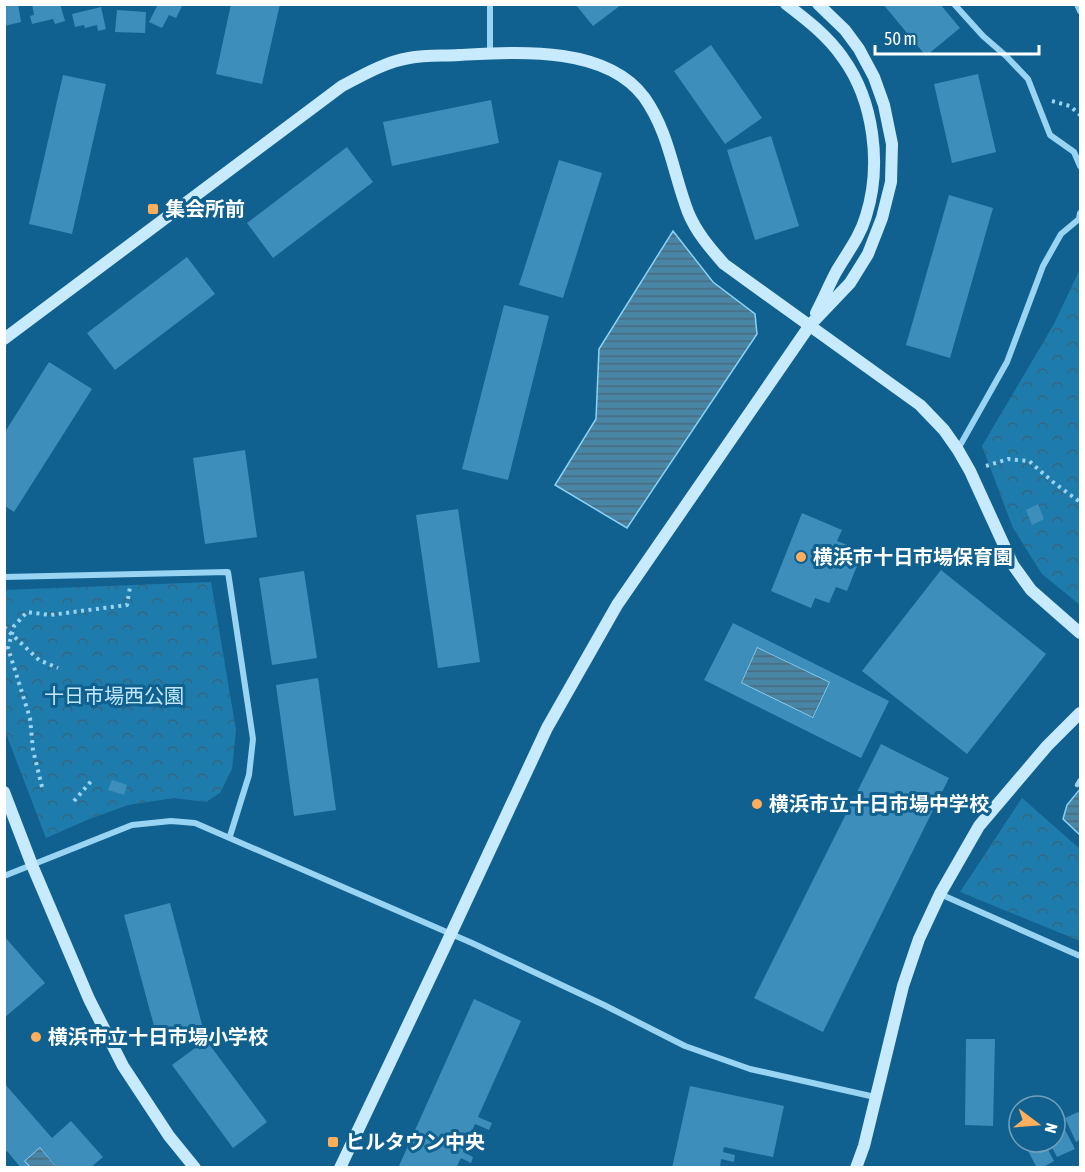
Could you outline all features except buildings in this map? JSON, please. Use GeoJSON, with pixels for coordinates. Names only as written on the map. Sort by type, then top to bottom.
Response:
{"type":"FeatureCollection","features":[{"type":"Feature","properties":{"kind":"street"},"geometry":{"type":"LineString","coordinates":[[490,4],[490,53]]}},
{"type":"Feature","properties":{"kind":"street"},"geometry":{"type":"LineString","coordinates":[[339,1167],[547,728],[617,605],[810,325],[837,271],[854,245],[866,215],[873,177],[873,142],[866,105],[844,58],[813,25],[786,4]]}},
{"type":"Feature","properties":{"kind":"street"},"geometry":{"type":"LineString","coordinates":[[810,325],[850,283],[868,254],[882,218],[891,182],[892,144],[884,105],[874,77],[845,30],[818,4]]}},
{"type":"Feature","properties":{"kind":"street"},"geometry":{"type":"LineString","coordinates":[[954,4],[983,36],[1028,79],[1050,135],[1074,152],[1080,166]]}},
{"type":"Feature","properties":{"kind":"street"},"geometry":{"type":"LineString","coordinates":[[1077,4],[1080,11]]}},
{"type":"Feature","properties":{"kind":"street"},"geometry":{"type":"LineString","coordinates":[[4,339],[342,86],[371,70],[409,58],[490,53],[562,55],[594,63],[622,77],[643,96],[659,122],[673,160],[688,213],[702,239],[724,264],[920,405],[944,430],[970,471],[1013,565],[1031,590],[1080,633]]}},
{"type":"Feature","properties":{"kind":"street"},"geometry":{"type":"LineString","coordinates":[[958,450],[1007,362],[1043,266],[1061,234],[1079,219],[1080,213]]}},
{"type":"Feature","properties":{"kind":"street"},"geometry":{"type":"LineString","coordinates":[[4,577],[228,572],[253,739],[249,775],[230,836]]}},
{"type":"Feature","properties":{"kind":"street"},"geometry":{"type":"LineString","coordinates":[[856,1167],[864,1146],[903,986],[919,939],[940,894],[979,826],[1047,746],[1080,713]]}},
{"type":"Feature","properties":{"kind":"street"},"geometry":{"type":"LineString","coordinates":[[4,792],[32,865],[89,999],[123,1066],[169,1136],[195,1167]]}},
{"type":"Feature","properties":{"kind":"street"},"geometry":{"type":"LineString","coordinates":[[4,876],[132,825],[171,820],[195,823],[230,836],[450,934],[604,1005],[685,1046],[750,1069],[875,1097]]}},
{"type":"Feature","properties":{"kind":"street"},"geometry":{"type":"LineString","coordinates":[[940,894],[1080,956]]}},
{"type":"Feature","properties":{"kind":"path"},"geometry":{"type":"LineString","coordinates":[[1038,105],[1050,101],[1070,106],[1080,115]]}},
{"type":"Feature","properties":{"kind":"path"},"geometry":{"type":"LineString","coordinates":[[970,471],[1008,459],[1029,461],[1080,502]]}},
{"type":"Feature","properties":{"kind":"path"},"geometry":{"type":"LineString","coordinates":[[42,787],[33,750],[30,718],[8,648],[14,626],[27,612],[50,615],[127,605],[131,574]]}},
{"type":"Feature","properties":{"kind":"path"},"geometry":{"type":"LineString","coordinates":[[4,627],[39,660],[58,668]]}},
{"type":"Feature","properties":{"kind":"path"},"geometry":{"type":"LineString","coordinates":[[74,801],[93,779]]}},
{"type":"Feature","properties":{"kind":"green space"},"geometry":{"type":"Polygon","coordinates":[[[1080,269],[1080,605],[1042,574],[1013,528],[982,446],[1054,324],[1080,269]]]}},
{"type":"Feature","properties":{"kind":"green space","name":"十日市場西公園"},"geometry":{"type":"Polygon","coordinates":[[[211,582],[236,730],[232,769],[220,793],[206,802],[174,798],[128,805],[46,838],[5,731],[4,590],[211,582]]]}},
{"type":"Feature","properties":{"kind":"green space"},"geometry":{"type":"Polygon","coordinates":[[[1022,798],[1080,849],[1080,941],[960,892],[1022,798]]]}},
{"type":"Feature","properties":{"kind":"shaded area"},"geometry":{"type":"Polygon","coordinates":[[[673,231],[713,282],[755,314],[757,334],[627,528],[555,485],[596,419],[599,349],[673,231]]]}},
{"type":"Feature","properties":{"kind":"shaded area"},"geometry":{"type":"Polygon","coordinates":[[[757,647],[830,682],[813,718],[741,683],[757,647]]]}},
{"type":"Feature","properties":{"kind":"shaded area"},"geometry":{"type":"Polygon","coordinates":[[[1080,789],[1080,835],[1063,819],[1067,805],[1080,789]]]}},
{"type":"Feature","properties":{"kind":"shaded area"},"geometry":{"type":"Polygon","coordinates":[[[40,1147],[57,1167],[30,1167],[24,1161],[40,1147]]]}},
{"type":"Feature","properties":{"kind":"place","name":"集会所前"},"geometry":{"type":"Point","coordinates":[153,209]}},
{"type":"Feature","properties":{"kind":"place","name":"横浜市十日市場保育園"},"geometry":{"type":"Point","coordinates":[801,557]}},
{"type":"Feature","properties":{"kind":"place","name":"横浜市立十日市場中学校"},"geometry":{"type":"Point","coordinates":[757,804]}},
{"type":"Feature","properties":{"kind":"place","name":"横浜市立十日市場小学校"},"geometry":{"type":"Point","coordinates":[36,1037]}},
{"type":"Feature","properties":{"kind":"place","name":"ヒルタウン中央"},"geometry":{"type":"Point","coordinates":[333,1142]}}]}
